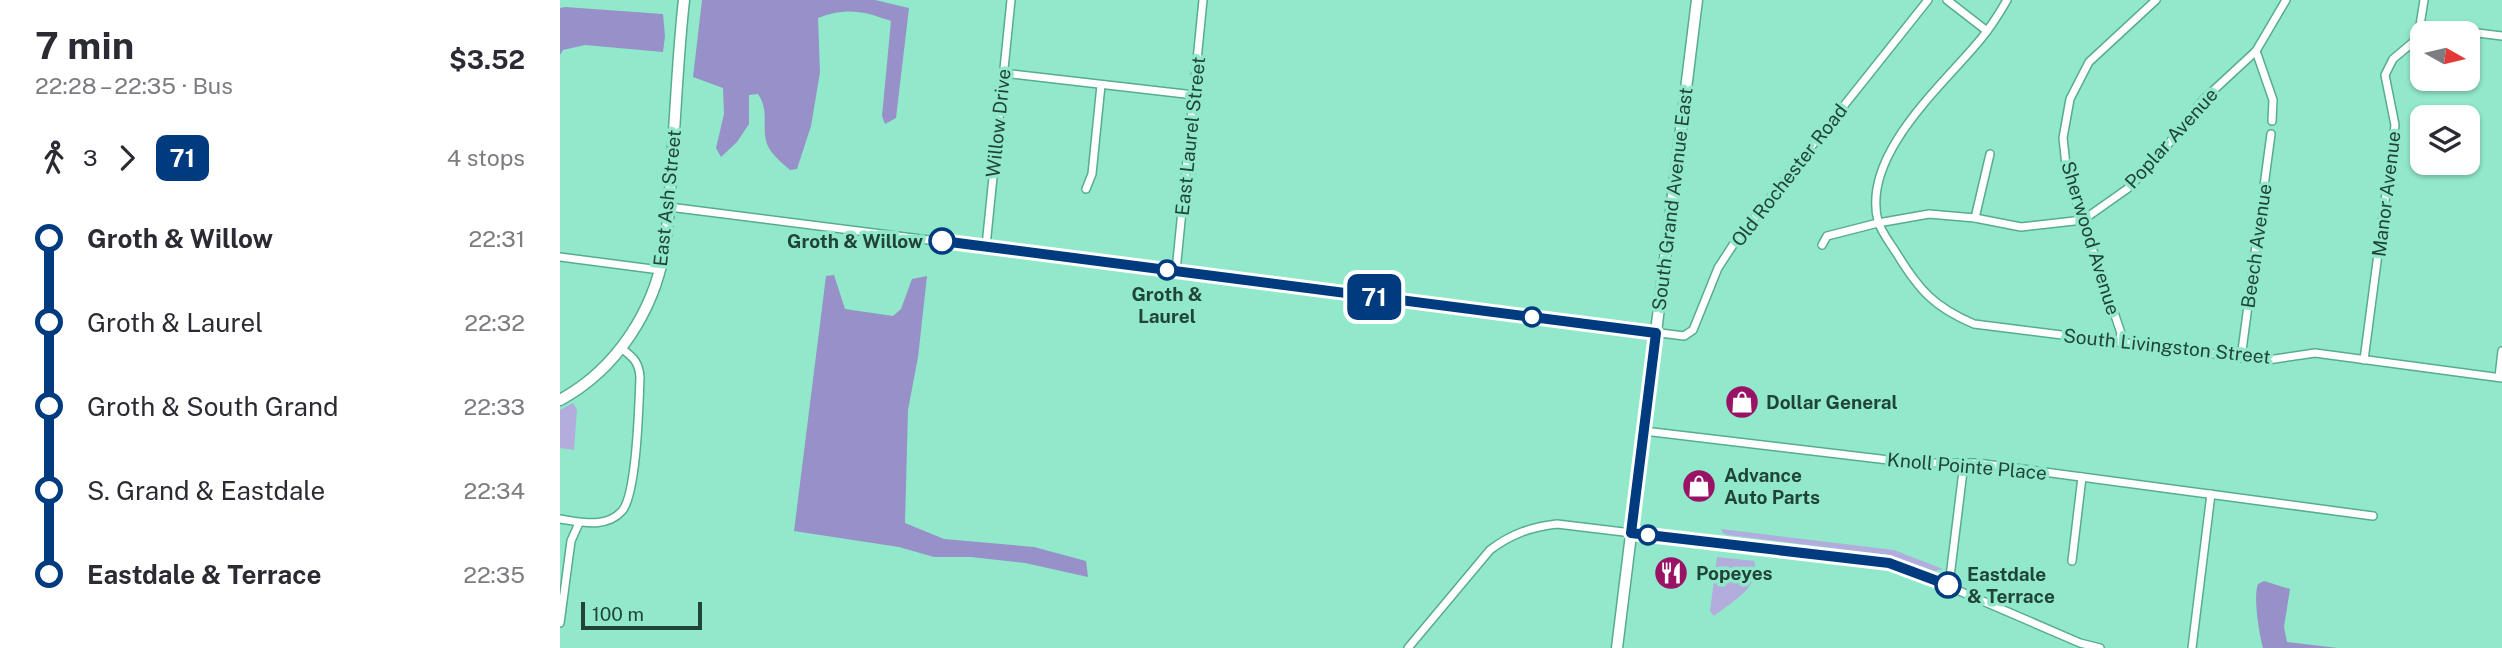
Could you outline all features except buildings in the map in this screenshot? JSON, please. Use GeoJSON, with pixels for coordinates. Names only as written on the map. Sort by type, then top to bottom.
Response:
{"type":"FeatureCollection","features":[{"type":"Feature","properties":{"kind":"main road","name":"East Ash Street"},"geometry":{"type":"LineString","coordinates":[[560,400],[575,392],[601,371],[621,348],[645,311],[660,270],[669,207],[684,0]]}},
{"type":"Feature","properties":{"kind":"main road","name":"South Grand Avenue East"},"geometry":{"type":"LineString","coordinates":[[1617,648],[1697,0]]}},
{"type":"Feature","properties":{"kind":"street","name":"Willow Drive"},"geometry":{"type":"LineString","coordinates":[[986,246],[1011,0]]}},
{"type":"Feature","properties":{"kind":"street","name":"East Laurel Street"},"geometry":{"type":"LineString","coordinates":[[1176,271],[1203,0]]}},
{"type":"Feature","properties":{"kind":"street","name":"Old Rochester Road"},"geometry":{"type":"LineString","coordinates":[[669,207],[1684,337],[1693,330],[1718,268],[1733,245],[1928,0]]}},
{"type":"Feature","properties":{"kind":"street"},"geometry":{"type":"LineString","coordinates":[[1947,0],[1987,31]]}},
{"type":"Feature","properties":{"kind":"street"},"geometry":{"type":"LineString","coordinates":[[1878,223],[1877,190],[1886,160],[1915,116],[1987,31],[2007,0]]}},
{"type":"Feature","properties":{"kind":"street","name":"Sherwood Avenue"},"geometry":{"type":"LineString","coordinates":[[2119,342],[2120,332],[2067,174],[2063,138],[2070,99],[2089,62],[2156,0]]}},
{"type":"Feature","properties":{"kind":"street","name":"Poplar Avenue"},"geometry":{"type":"LineString","coordinates":[[1822,245],[1827,236],[1929,214],[1975,218],[2021,227],[2082,220],[2127,189],[2155,161],[2203,100],[2256,51],[2286,0]]}},
{"type":"Feature","properties":{"kind":"street","name":"Manor Avenue"},"geometry":{"type":"LineString","coordinates":[[2422,21],[2424,0]]}},
{"type":"Feature","properties":{"kind":"street"},"geometry":{"type":"LineString","coordinates":[[2480,33],[2502,36]]}},
{"type":"Feature","properties":{"kind":"street","name":"Manor Avenue"},"geometry":{"type":"LineString","coordinates":[[2364,360],[2395,125],[2385,75],[2393,60],[2410,45]]}},
{"type":"Feature","properties":{"kind":"street"},"geometry":{"type":"LineString","coordinates":[[2256,51],[2273,100],[2272,121]]}},
{"type":"Feature","properties":{"kind":"street"},"geometry":{"type":"LineString","coordinates":[[1003,73],[1194,95]]}},
{"type":"Feature","properties":{"kind":"street"},"geometry":{"type":"LineString","coordinates":[[1086,189],[1092,174],[1101,85]]}},
{"type":"Feature","properties":{"kind":"street","name":"Beech Avenue"},"geometry":{"type":"LineString","coordinates":[[2241,358],[2271,134]]}},
{"type":"Feature","properties":{"kind":"street"},"geometry":{"type":"LineString","coordinates":[[1975,218],[1990,154]]}},
{"type":"Feature","properties":{"kind":"street","name":"South Livingston Street"},"geometry":{"type":"LineString","coordinates":[[1878,223],[1921,290],[1941,308],[1974,324],[2241,358],[2269,360],[2315,353],[2500,377]]}},
{"type":"Feature","properties":{"kind":"street"},"geometry":{"type":"LineString","coordinates":[[560,257],[660,270]]}},
{"type":"Feature","properties":{"kind":"street"},"geometry":{"type":"LineString","coordinates":[[560,519],[579,523],[601,521],[621,512],[630,494],[640,377],[639,366],[634,358],[621,348]]}},
{"type":"Feature","properties":{"kind":"street"},"geometry":{"type":"LineString","coordinates":[[2500,377],[2502,351]]}},
{"type":"Feature","properties":{"kind":"street","name":"Knoll Pointe Place"},"geometry":{"type":"LineString","coordinates":[[1644,431],[1914,463],[1965,463],[2373,516]]}},
{"type":"Feature","properties":{"kind":"street"},"geometry":{"type":"LineString","coordinates":[[1949,586],[1965,463]]}},
{"type":"Feature","properties":{"kind":"street"},"geometry":{"type":"LineString","coordinates":[[2072,561],[2082,478]]}},
{"type":"Feature","properties":{"kind":"street"},"geometry":{"type":"LineString","coordinates":[[2192,648],[2211,494]]}},
{"type":"Feature","properties":{"kind":"street"},"geometry":{"type":"LineString","coordinates":[[560,623],[571,541],[579,523]]}},
{"type":"Feature","properties":{"kind":"street"},"geometry":{"type":"LineString","coordinates":[[1408,648],[1490,550],[1507,538],[1534,527],[1557,524],[1889,563],[2080,643],[2100,648]]}},
{"type":"Feature","properties":{"kind":"shaded area"},"geometry":{"type":"Polygon","coordinates":[[[702,0],[875,0],[909,8],[896,118],[885,124],[882,116],[891,21],[863,13],[837,12],[818,18],[820,72],[811,126],[797,169],[790,170],[769,148],[765,137],[764,107],[758,94],[749,95],[749,124],[737,142],[721,157],[716,148],[724,114],[723,88],[693,77],[702,0]]]}},
{"type":"Feature","properties":{"kind":"shaded area"},"geometry":{"type":"Polygon","coordinates":[[[560,8],[663,14],[663,52],[585,45],[563,50],[560,55],[560,8]]]}},
{"type":"Feature","properties":{"kind":"shaded area"},"geometry":{"type":"Polygon","coordinates":[[[834,275],[845,309],[893,316],[901,309],[912,279],[927,276],[918,357],[908,410],[905,523],[944,539],[1034,547],[1086,561],[1088,577],[1025,563],[971,557],[934,557],[899,547],[794,531],[826,276],[834,275]]]}},
{"type":"Feature","properties":{"kind":"shaded area"},"geometry":{"type":"Polygon","coordinates":[[[573,403],[577,410],[574,450],[560,448],[560,410],[573,403]]]}},
{"type":"Feature","properties":{"kind":"shaded area"},"geometry":{"type":"Polygon","coordinates":[[[1721,529],[1894,550],[1943,569],[1935,571],[1889,555],[1728,535],[1721,529]]]}},
{"type":"Feature","properties":{"kind":"shaded area"},"geometry":{"type":"Polygon","coordinates":[[[1717,557],[1754,561],[1755,570],[1754,579],[1743,593],[1714,616],[1710,611],[1717,557]]]}},
{"type":"Feature","properties":{"kind":"shaded area"},"geometry":{"type":"Polygon","coordinates":[[[2264,581],[2290,589],[2284,627],[2287,642],[2338,648],[2263,648],[2256,597],[2258,584],[2264,581]]]}},
{"type":"Feature","properties":{"kind":"bus line","name":"71"},"geometry":{"type":"LineString","coordinates":[[942,241],[1656,333],[1631,533],[1889,563],[1948,585]]}},
{"type":"Feature","properties":{"kind":"place","name":"Groth & Willow"},"geometry":{"type":"Point","coordinates":[942,241]}},
{"type":"Feature","properties":{"kind":"place","name":"Groth & Laurel"},"geometry":{"type":"Point","coordinates":[1167,270]}},
{"type":"Feature","properties":{"kind":"place","name":"Dollar General"},"geometry":{"type":"Point","coordinates":[1742,402]}},
{"type":"Feature","properties":{"kind":"place","name":"Advance Auto Parts"},"geometry":{"type":"Point","coordinates":[1699,486]}},
{"type":"Feature","properties":{"kind":"place","name":"Popeyes"},"geometry":{"type":"Point","coordinates":[1671,573]}},
{"type":"Feature","properties":{"kind":"place","name":"Eastdale & Terrace"},"geometry":{"type":"Point","coordinates":[1948,585]}}]}
